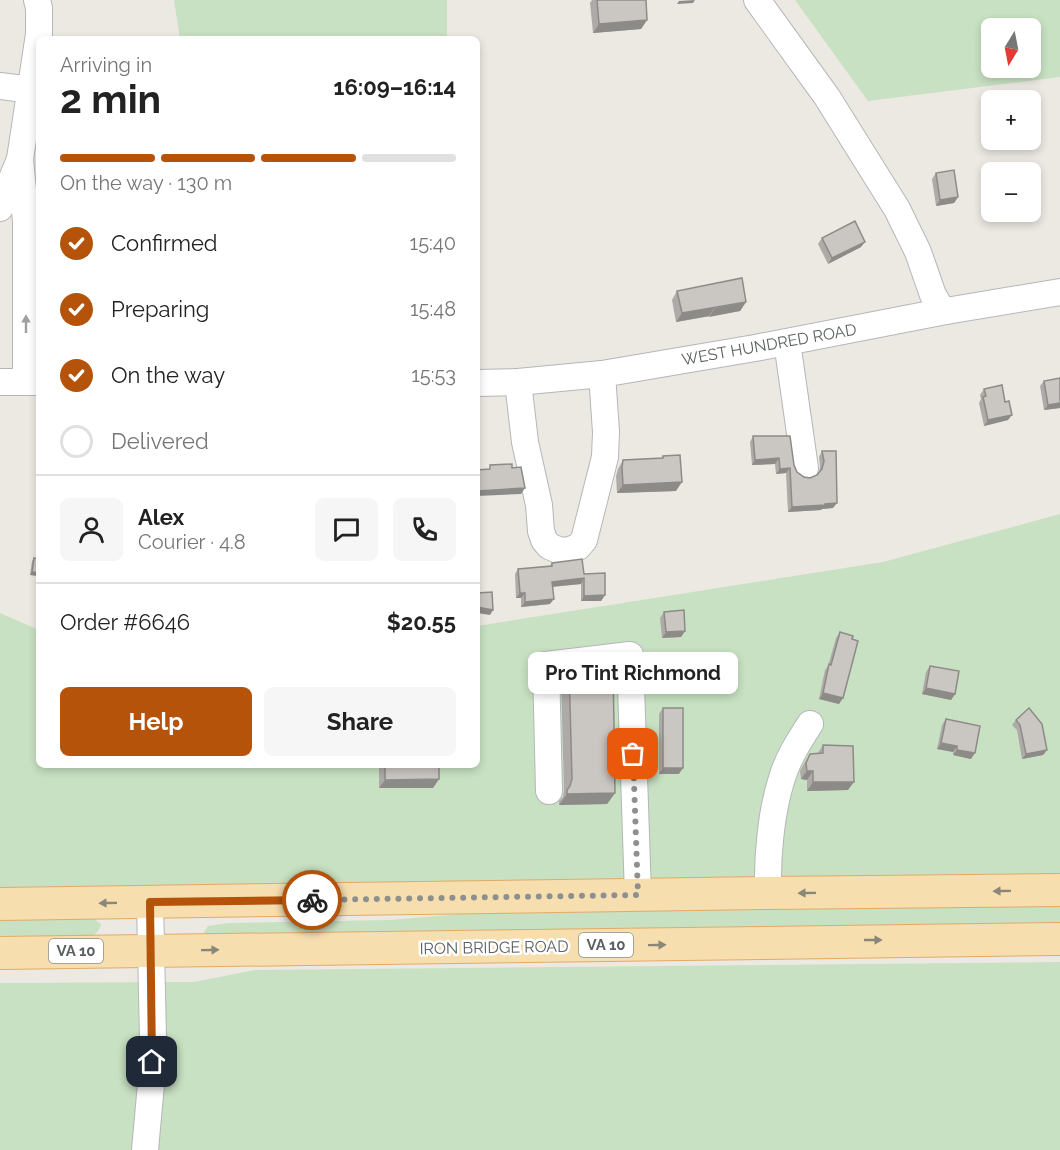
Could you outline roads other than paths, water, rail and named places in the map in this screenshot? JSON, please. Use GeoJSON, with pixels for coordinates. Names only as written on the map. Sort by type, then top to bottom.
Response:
{"type":"FeatureCollection","features":[{"type":"Feature","properties":{"kind":"main road"},"geometry":{"type":"LineString","coordinates":[[0,904],[1060,890]]}},
{"type":"Feature","properties":{"kind":"main road","name":"IRON BRIDGE ROAD"},"geometry":{"type":"LineString","coordinates":[[0,953],[1060,939]]}},
{"type":"Feature","properties":{"kind":"street"},"geometry":{"type":"LineString","coordinates":[[37,0],[39,36]]}},
{"type":"Feature","properties":{"kind":"street"},"geometry":{"type":"LineString","coordinates":[[757,0],[827,97],[897,209],[918,252],[933,295],[946,311]]}},
{"type":"Feature","properties":{"kind":"street"},"geometry":{"type":"LineString","coordinates":[[0,208],[20,159],[36,55]]}},
{"type":"Feature","properties":{"kind":"street"},"geometry":{"type":"LineString","coordinates":[[0,86],[31,90]]}},
{"type":"Feature","properties":{"kind":"street"},"geometry":{"type":"LineString","coordinates":[[0,382],[32,382],[26,221],[20,159]]}},
{"type":"Feature","properties":{"kind":"street","name":"WEST HUNDRED ROAD"},"geometry":{"type":"LineString","coordinates":[[480,383],[518,382],[602,374],[1060,292]]}},
{"type":"Feature","properties":{"kind":"street"},"geometry":{"type":"LineString","coordinates":[[787,342],[805,468]]}},
{"type":"Feature","properties":{"kind":"street"},"geometry":{"type":"LineString","coordinates":[[518,382],[525,442],[539,505],[541,531],[549,546],[567,551],[578,547],[584,540],[605,457],[606,432],[602,374]]}},
{"type":"Feature","properties":{"kind":"street"},"geometry":{"type":"LineString","coordinates":[[549,791],[546,665],[630,656],[638,895]]}},
{"type":"Feature","properties":{"kind":"street"},"geometry":{"type":"LineString","coordinates":[[768,893],[768,862],[774,804],[782,776],[794,749],[810,724]]}},
{"type":"Feature","properties":{"kind":"street"},"geometry":{"type":"LineString","coordinates":[[146,1150],[153,1050],[150,902]]}},
{"type":"Feature","properties":{"kind":"place","name":"Pro Tint Richmond"},"geometry":{"type":"Point","coordinates":[633,754]}}]}
